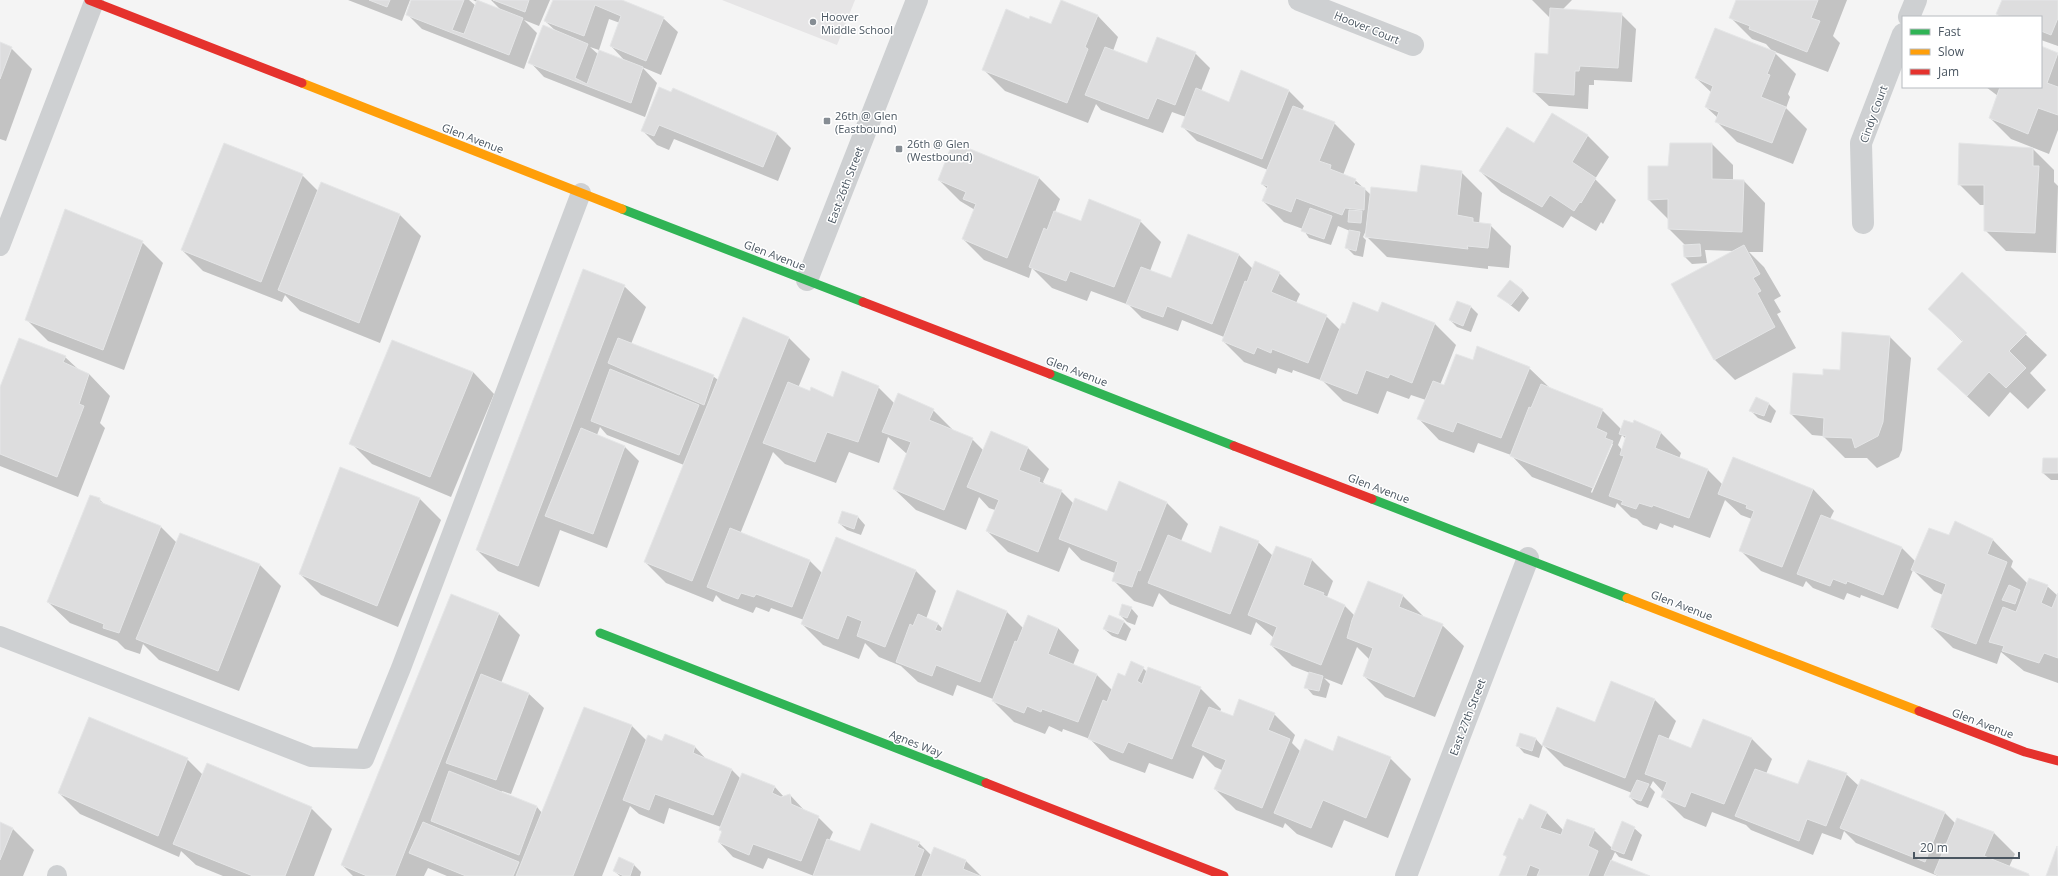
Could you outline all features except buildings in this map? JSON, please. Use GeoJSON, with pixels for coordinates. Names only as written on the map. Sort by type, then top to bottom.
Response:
{"type":"FeatureCollection","features":[{"type":"Feature","properties":{"kind":"street","name":"East 26th Street"},"geometry":{"type":"LineString","coordinates":[[807,280],[917,0]]}},
{"type":"Feature","properties":{"kind":"street","name":"Hoover Court"},"geometry":{"type":"LineString","coordinates":[[1299,0],[1413,45]]}},
{"type":"Feature","properties":{"kind":"street"},"geometry":{"type":"LineString","coordinates":[[1909,16],[1916,0]]}},
{"type":"Feature","properties":{"kind":"street","name":"Glen Avenue"},"geometry":{"type":"LineString","coordinates":[[92,1],[581,193],[1528,558],[2025,752],[2058,761]]}},
{"type":"Feature","properties":{"kind":"street","name":"Cindy Court"},"geometry":{"type":"LineString","coordinates":[[1863,223],[1861,143],[1902,37]]}},
{"type":"Feature","properties":{"kind":"street","name":"East 27th Street"},"geometry":{"type":"LineString","coordinates":[[1406,876],[1528,558]]}},
{"type":"Feature","properties":{"kind":"street","name":"Agnes Way"},"geometry":{"type":"LineString","coordinates":[[600,632],[1224,876]]}},
{"type":"Feature","properties":{"kind":"lane"},"geometry":{"type":"LineString","coordinates":[[0,246],[92,1]]}},
{"type":"Feature","properties":{"kind":"lane"},"geometry":{"type":"LineString","coordinates":[[0,636],[311,757],[364,759],[404,661],[581,193]]}},
{"type":"Feature","properties":{"kind":"shaded area","name":"Hoover Middle School"},"geometry":{"type":"Polygon","coordinates":[[[722,0],[855,0],[837,45],[722,0]]]}},
{"type":"Feature","properties":{"kind":"traffic: fast"},"geometry":{"type":"LineString","coordinates":[[622,209],[863,302]]}},
{"type":"Feature","properties":{"kind":"traffic: fast"},"geometry":{"type":"LineString","coordinates":[[1050,374],[1234,446]]}},
{"type":"Feature","properties":{"kind":"traffic: fast"},"geometry":{"type":"LineString","coordinates":[[1372,499],[1627,598]]}},
{"type":"Feature","properties":{"kind":"traffic: fast"},"geometry":{"type":"LineString","coordinates":[[600,633],[986,783]]}},
{"type":"Feature","properties":{"kind":"traffic: slow"},"geometry":{"type":"LineString","coordinates":[[302,83],[622,209]]}},
{"type":"Feature","properties":{"kind":"traffic: slow"},"geometry":{"type":"LineString","coordinates":[[1627,598],[1919,711]]}},
{"type":"Feature","properties":{"kind":"traffic: jam"},"geometry":{"type":"LineString","coordinates":[[89,0],[302,83]]}},
{"type":"Feature","properties":{"kind":"traffic: jam"},"geometry":{"type":"LineString","coordinates":[[863,302],[1050,374]]}},
{"type":"Feature","properties":{"kind":"traffic: jam"},"geometry":{"type":"LineString","coordinates":[[1234,446],[1372,499]]}},
{"type":"Feature","properties":{"kind":"traffic: jam"},"geometry":{"type":"LineString","coordinates":[[1919,711],[2025,752],[2058,761]]}},
{"type":"Feature","properties":{"kind":"traffic: jam"},"geometry":{"type":"LineString","coordinates":[[986,783],[1224,876]]}},
{"type":"Feature","properties":{"kind":"place","name":"Hoover Middle School"},"geometry":{"type":"Point","coordinates":[813,22]}},
{"type":"Feature","properties":{"kind":"place","name":"26th @ Glen (Eastbound)"},"geometry":{"type":"Point","coordinates":[827,121]}},
{"type":"Feature","properties":{"kind":"place","name":"26th @ Glen (Westbound)"},"geometry":{"type":"Point","coordinates":[899,149]}}]}
